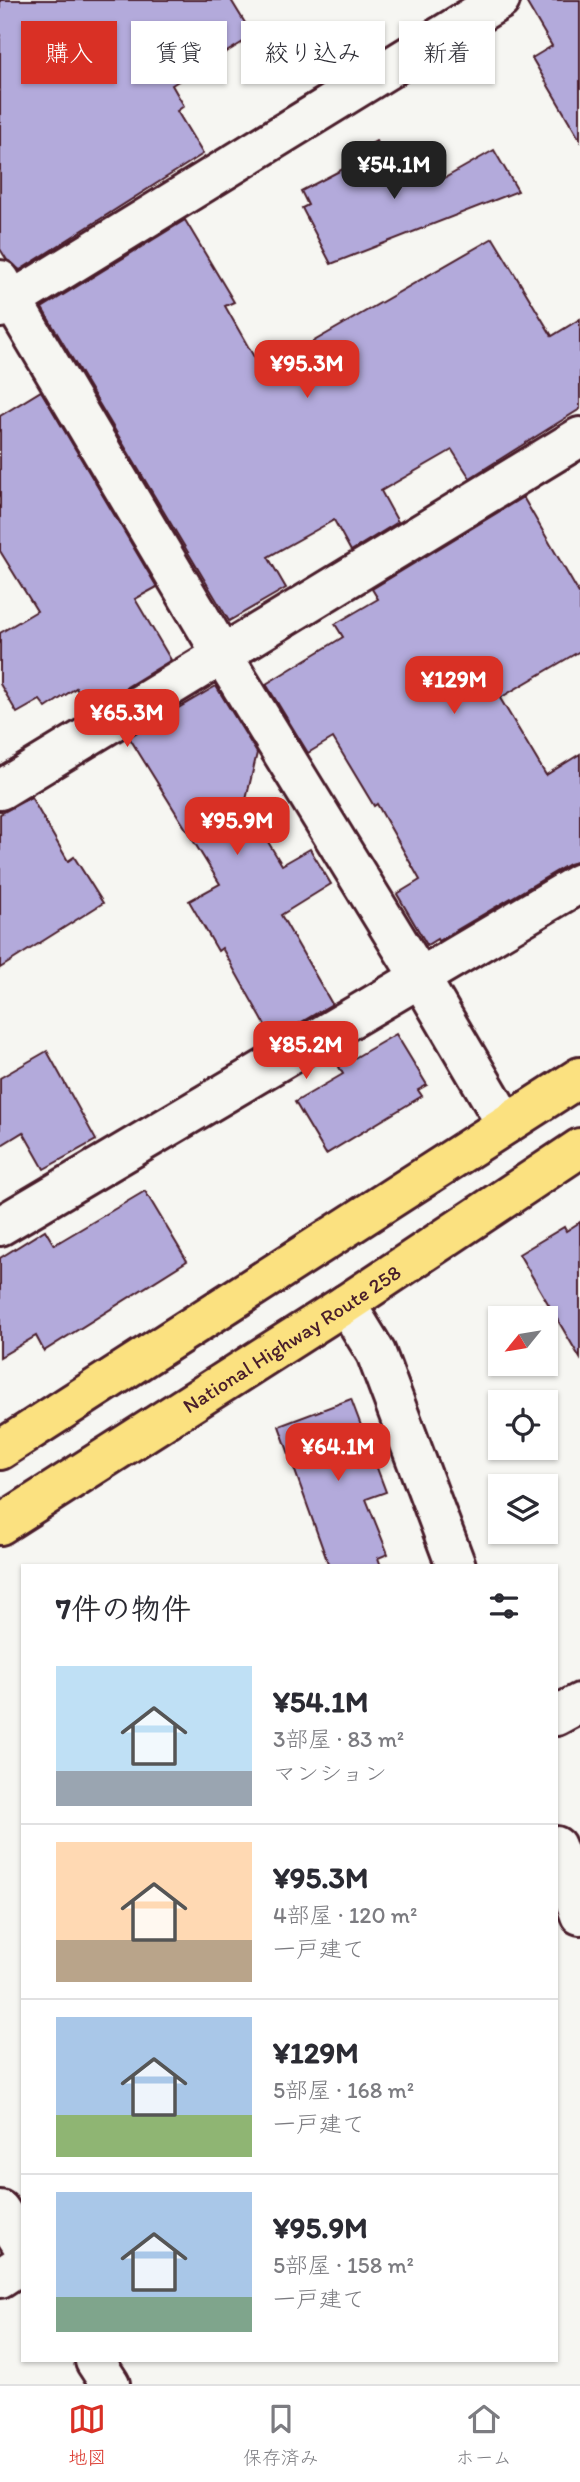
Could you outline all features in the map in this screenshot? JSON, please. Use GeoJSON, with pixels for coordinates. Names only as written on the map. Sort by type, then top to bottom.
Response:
{"type":"FeatureCollection","features":[{"type":"Feature","properties":{"kind":"highway"},"geometry":{"type":"LineString","coordinates":[[0,1450],[580,1077]]}},
{"type":"Feature","properties":{"kind":"highway","name":"National Highway Route 258"},"geometry":{"type":"LineString","coordinates":[[0,1525],[346,1304],[580,1148]]}},
{"type":"Feature","properties":{"kind":"street"},"geometry":{"type":"LineString","coordinates":[[500,0],[4,296],[421,979],[506,1124]]}},
{"type":"Feature","properties":{"kind":"street"},"geometry":{"type":"LineString","coordinates":[[0,790],[580,437]]}},
{"type":"Feature","properties":{"kind":"street"},"geometry":{"type":"LineString","coordinates":[[0,1226],[580,883]]}},
{"type":"Feature","properties":{"kind":"street"},"geometry":{"type":"LineString","coordinates":[[346,1304],[376,1353],[455,1564]]}},
{"type":"Feature","properties":{"kind":"street"},"geometry":{"type":"LineString","coordinates":[[558,1715],[580,1703]]}},
{"type":"Feature","properties":{"kind":"street"},"geometry":{"type":"LineString","coordinates":[[558,1855],[572,1917]]}},
{"type":"Feature","properties":{"kind":"street"},"geometry":{"type":"LineString","coordinates":[[0,2210],[21,2243]]}},
{"type":"Feature","properties":{"kind":"street"},"geometry":{"type":"LineString","coordinates":[[0,2278],[21,2264]]}},
{"type":"Feature","properties":{"kind":"street"},"geometry":{"type":"LineString","coordinates":[[96,2362],[110,2384]]}},
{"type":"Feature","properties":{"kind":"building"},"geometry":{"type":"Polygon","coordinates":[[[0,0],[231,0],[244,21],[241,21],[241,43],[227,52],[227,21],[131,21],[131,84],[174,84],[184,106],[177,111],[203,154],[20,270],[7,260],[0,249],[0,0]]]}},
{"type":"Feature","properties":{"kind":"building"},"geometry":{"type":"Polygon","coordinates":[[[525,0],[580,0],[580,140],[532,58],[552,46],[525,0]]]}},
{"type":"Feature","properties":{"kind":"building"},"geometry":{"type":"Polygon","coordinates":[[[376,141],[402,186],[428,169],[436,183],[494,150],[518,191],[331,264],[302,208],[308,205],[301,191],[349,166],[345,159],[376,141]]]}},
{"type":"Feature","properties":{"kind":"building"},"geometry":{"type":"Polygon","coordinates":[[[185,220],[234,302],[225,306],[262,371],[493,238],[552,336],[580,319],[580,409],[470,478],[452,450],[381,491],[398,522],[351,551],[334,520],[268,557],[286,588],[229,621],[42,308],[185,220]]]}},
{"type":"Feature","properties":{"kind":"building"},"geometry":{"type":"Polygon","coordinates":[[[41,391],[157,587],[135,599],[171,660],[107,699],[101,691],[84,701],[76,688],[46,708],[40,700],[17,713],[0,684],[0,633],[37,611],[0,551],[0,416],[41,391]]]}},
{"type":"Feature","properties":{"kind":"building"},"geometry":{"type":"Polygon","coordinates":[[[523,497],[580,595],[580,651],[500,698],[546,775],[580,754],[580,861],[569,864],[427,945],[397,894],[420,880],[377,804],[374,806],[333,738],[308,753],[266,684],[343,637],[335,624],[378,599],[372,589],[523,497]]]}},
{"type":"Feature","properties":{"kind":"building"},"geometry":{"type":"Polygon","coordinates":[[[216,686],[257,753],[245,804],[282,865],[310,849],[331,884],[281,915],[332,1004],[273,1039],[222,948],[218,951],[189,901],[220,884],[129,737],[216,686]]]}},
{"type":"Feature","properties":{"kind":"building"},"geometry":{"type":"Polygon","coordinates":[[[31,797],[68,861],[74,857],[103,903],[0,968],[0,814],[31,797]]]}},
{"type":"Feature","properties":{"kind":"building"},"geometry":{"type":"Polygon","coordinates":[[[396,1034],[427,1085],[418,1090],[422,1096],[326,1154],[295,1102],[343,1074],[339,1067],[396,1034]]]}},
{"type":"Feature","properties":{"kind":"building"},"geometry":{"type":"Polygon","coordinates":[[[47,1051],[96,1140],[44,1169],[23,1132],[0,1146],[0,1078],[47,1051]]]}},
{"type":"Feature","properties":{"kind":"building"},"geometry":{"type":"Polygon","coordinates":[[[145,1191],[187,1261],[44,1351],[36,1336],[0,1357],[0,1258],[45,1230],[54,1245],[145,1191]]]}},
{"type":"Feature","properties":{"kind":"building"},"geometry":{"type":"Polygon","coordinates":[[[580,1222],[580,1358],[558,1320],[558,1306],[550,1306],[519,1254],[564,1227],[566,1231],[580,1222]]]}},
{"type":"Feature","properties":{"kind":"building"},"geometry":{"type":"Polygon","coordinates":[[[351,1399],[386,1492],[366,1499],[388,1554],[378,1558],[380,1564],[328,1564],[279,1426],[351,1399]]]}}]}
